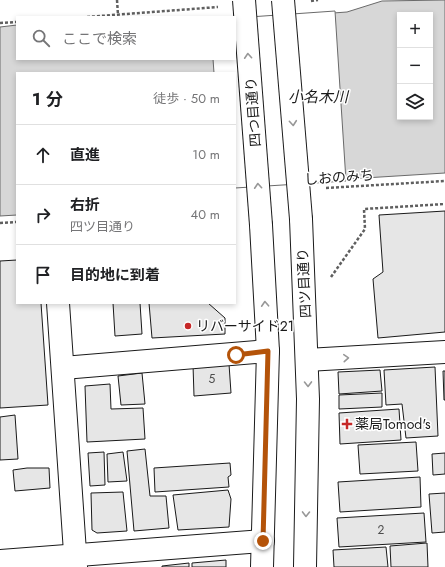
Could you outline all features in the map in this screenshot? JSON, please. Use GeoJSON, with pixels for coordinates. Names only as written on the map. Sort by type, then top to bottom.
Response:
{"type":"FeatureCollection","features":[{"type":"Feature","properties":{"kind":"main road","name":"四ツ目通り"},"geometry":{"type":"LineString","coordinates":[[283,0],[301,219],[308,360],[305,567]]}},
{"type":"Feature","properties":{"kind":"main road","name":"四つ目通り"},"geometry":{"type":"LineString","coordinates":[[235,3],[261,225],[268,351]]}},
{"type":"Feature","properties":{"kind":"main road"},"geometry":{"type":"LineString","coordinates":[[58,304],[76,561]]}},
{"type":"Feature","properties":{"kind":"main road"},"geometry":{"type":"LineString","coordinates":[[63,368],[268,351],[262,567]]}},
{"type":"Feature","properties":{"kind":"main road"},"geometry":{"type":"LineString","coordinates":[[308,360],[445,352]]}},
{"type":"Feature","properties":{"kind":"main road"},"geometry":{"type":"LineString","coordinates":[[0,561],[76,561],[263,541]]}},
{"type":"Feature","properties":{"kind":"path"},"geometry":{"type":"LineString","coordinates":[[117,0],[118,15]]}},
{"type":"Feature","properties":{"kind":"path"},"geometry":{"type":"LineString","coordinates":[[310,1],[318,0]]}},
{"type":"Feature","properties":{"kind":"path"},"geometry":{"type":"LineString","coordinates":[[102,16],[235,3]]}},
{"type":"Feature","properties":{"kind":"path"},"geometry":{"type":"LineString","coordinates":[[0,23],[16,22]]}},
{"type":"Feature","properties":{"kind":"path","name":"しおのみち"},"geometry":{"type":"LineString","coordinates":[[321,189],[445,181]]}},
{"type":"Feature","properties":{"kind":"path"},"geometry":{"type":"LineString","coordinates":[[328,281],[366,229],[364,209],[445,204]]}},
{"type":"Feature","properties":{"kind":"path"},"geometry":{"type":"LineString","coordinates":[[0,223],[16,222]]}},
{"type":"Feature","properties":{"kind":"water","name":"小名木川"},"geometry":{"type":"Polygon","coordinates":[[[445,0],[445,173],[236,186],[236,72],[16,72],[16,215],[0,216],[0,27],[16,25],[16,60],[236,60],[236,20],[347,12],[382,1],[445,0]]]}},
{"type":"Feature","properties":{"kind":"pier"},"geometry":{"type":"Polygon","coordinates":[[[335,11],[346,181],[236,188],[236,72],[214,72],[213,60],[236,60],[236,18],[335,11]]]}},
{"type":"Feature","properties":{"kind":"building"},"geometry":{"type":"Polygon","coordinates":[[[445,211],[445,332],[378,338],[373,279],[383,272],[379,215],[445,211]]]}},
{"type":"Feature","properties":{"kind":"building"},"geometry":{"type":"Polygon","coordinates":[[[16,260],[16,304],[41,304],[48,405],[0,408],[0,261],[16,260]]]}},
{"type":"Feature","properties":{"kind":"building"},"geometry":{"type":"Polygon","coordinates":[[[113,304],[140,304],[142,334],[115,336],[113,304]]]}},
{"type":"Feature","properties":{"kind":"building","name":"リバーサイド21"},"geometry":{"type":"Polygon","coordinates":[[[149,304],[209,304],[225,318],[225,334],[152,338],[149,304]]]}},
{"type":"Feature","properties":{"kind":"building"},"geometry":{"type":"Polygon","coordinates":[[[229,364],[231,393],[194,396],[193,365],[229,364]]]}},
{"type":"Feature","properties":{"kind":"building"},"geometry":{"type":"Polygon","coordinates":[[[435,367],[438,436],[406,438],[402,404],[386,405],[384,370],[435,367]]]}},
{"type":"Feature","properties":{"kind":"building"},"geometry":{"type":"Polygon","coordinates":[[[380,370],[382,391],[339,394],[338,372],[380,370]]]}},
{"type":"Feature","properties":{"kind":"building"},"geometry":{"type":"Polygon","coordinates":[[[443,371],[445,371],[445,400],[444,400],[443,371]]]}},
{"type":"Feature","properties":{"kind":"building"},"geometry":{"type":"Polygon","coordinates":[[[142,373],[145,404],[121,405],[118,376],[142,373]]]}},
{"type":"Feature","properties":{"kind":"building"},"geometry":{"type":"Polygon","coordinates":[[[110,384],[111,409],[143,408],[145,439],[87,442],[85,386],[110,384]]]}},
{"type":"Feature","properties":{"kind":"building"},"geometry":{"type":"Polygon","coordinates":[[[382,393],[382,407],[339,409],[339,395],[382,393]]]}},
{"type":"Feature","properties":{"kind":"building"},"geometry":{"type":"Polygon","coordinates":[[[399,409],[401,440],[340,444],[339,413],[399,409]]]}},
{"type":"Feature","properties":{"kind":"building"},"geometry":{"type":"Polygon","coordinates":[[[15,415],[18,459],[0,460],[0,417],[15,415]]]}},
{"type":"Feature","properties":{"kind":"building"},"geometry":{"type":"Polygon","coordinates":[[[416,442],[418,471],[360,474],[358,445],[416,442]]]}},
{"type":"Feature","properties":{"kind":"building"},"geometry":{"type":"Polygon","coordinates":[[[145,449],[150,496],[166,496],[169,528],[134,531],[127,451],[145,449]]]}},
{"type":"Feature","properties":{"kind":"building"},"geometry":{"type":"Polygon","coordinates":[[[104,452],[105,485],[90,486],[88,453],[104,452]]]}},
{"type":"Feature","properties":{"kind":"building"},"geometry":{"type":"Polygon","coordinates":[[[123,452],[127,481],[108,482],[107,454],[123,452]]]}},
{"type":"Feature","properties":{"kind":"building"},"geometry":{"type":"Polygon","coordinates":[[[445,453],[445,474],[433,475],[432,454],[445,453]]]}},
{"type":"Feature","properties":{"kind":"building"},"geometry":{"type":"Polygon","coordinates":[[[230,463],[231,475],[228,477],[229,487],[155,492],[154,468],[230,463]]]}},
{"type":"Feature","properties":{"kind":"building"},"geometry":{"type":"Polygon","coordinates":[[[27,468],[49,468],[50,488],[15,491],[13,470],[27,468]]]}},
{"type":"Feature","properties":{"kind":"building"},"geometry":{"type":"Polygon","coordinates":[[[420,477],[421,507],[340,512],[338,482],[420,477]]]}},
{"type":"Feature","properties":{"kind":"building"},"geometry":{"type":"Polygon","coordinates":[[[228,490],[231,499],[229,527],[178,530],[173,495],[228,490]]]}},
{"type":"Feature","properties":{"kind":"building"},"geometry":{"type":"Polygon","coordinates":[[[123,492],[127,531],[97,533],[92,530],[91,493],[123,492]]]}},
{"type":"Feature","properties":{"kind":"building"},"geometry":{"type":"Polygon","coordinates":[[[445,493],[445,532],[432,533],[429,494],[445,493]]]}},
{"type":"Feature","properties":{"kind":"building"},"geometry":{"type":"Polygon","coordinates":[[[424,513],[426,542],[339,547],[337,518],[424,513]]]}},
{"type":"Feature","properties":{"kind":"building"},"geometry":{"type":"Polygon","coordinates":[[[427,543],[428,567],[391,567],[390,546],[427,543]]]}},
{"type":"Feature","properties":{"kind":"building"},"geometry":{"type":"Polygon","coordinates":[[[386,547],[388,567],[334,567],[333,550],[386,547]]]}},
{"type":"Feature","properties":{"kind":"building"},"geometry":{"type":"Polygon","coordinates":[[[226,560],[226,567],[192,567],[192,563],[226,560]]]}},
{"type":"Feature","properties":{"kind":"building"},"geometry":{"type":"Polygon","coordinates":[[[189,563],[189,567],[162,567],[162,566],[189,563]]]}},
{"type":"Feature","properties":{"kind":"place","name":"リバーサイド21"},"geometry":{"type":"Point","coordinates":[188,326]}},
{"type":"Feature","properties":{"kind":"place","name":"薬局Tomod's"},"geometry":{"type":"Point","coordinates":[347,424]}},
{"type":"Feature","properties":{"kind":"route"},"geometry":{"type":"LineString","coordinates":[[236,355],[268,351],[263,541]]}}]}
